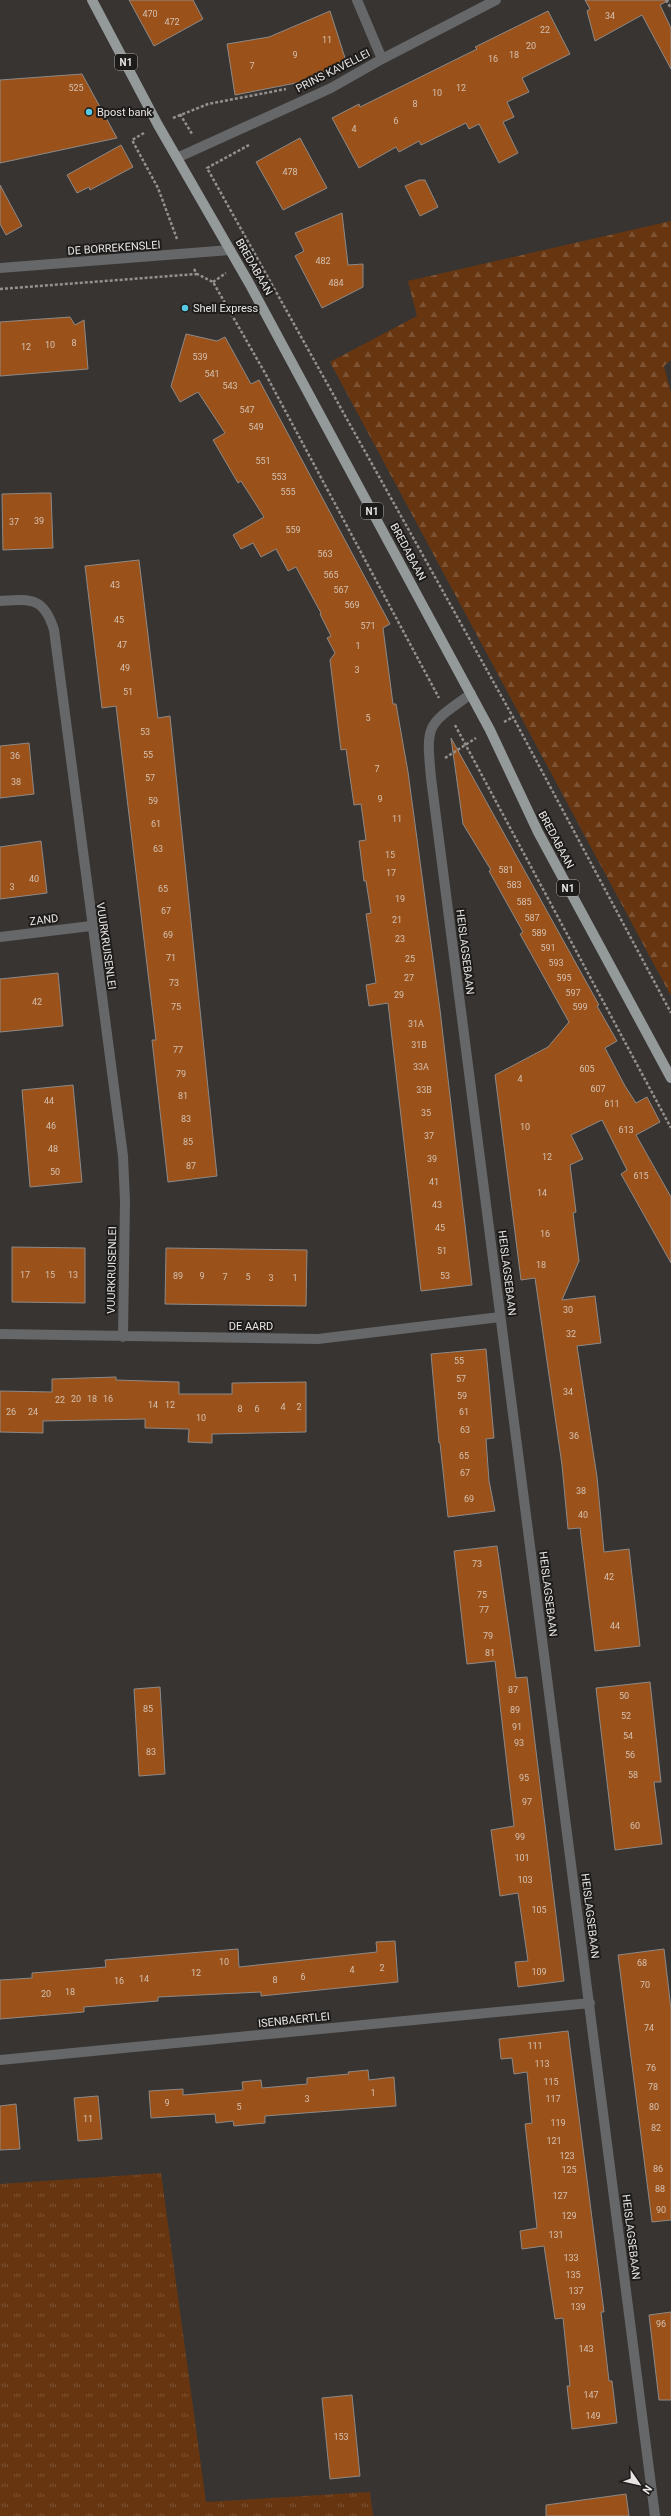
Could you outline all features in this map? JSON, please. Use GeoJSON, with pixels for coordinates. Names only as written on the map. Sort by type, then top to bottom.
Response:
{"type":"FeatureCollection","features":[{"type":"Feature","properties":{"kind":"main road","name":"BREDABAAN"},"geometry":{"type":"LineString","coordinates":[[92,0],[158,125],[179,157],[471,694],[538,832],[671,1078]]}},
{"type":"Feature","properties":{"kind":"street"},"geometry":{"type":"LineString","coordinates":[[357,0],[382,59]]}},
{"type":"Feature","properties":{"kind":"street","name":"PRINS KAVELLEI"},"geometry":{"type":"LineString","coordinates":[[179,157],[199,146],[331,88],[382,59],[496,0]]}},
{"type":"Feature","properties":{"kind":"street","name":"DE BORREKENSLEI"},"geometry":{"type":"LineString","coordinates":[[0,268],[230,250]]}},
{"type":"Feature","properties":{"kind":"street","name":"VUURKRUISENLEI"},"geometry":{"type":"LineString","coordinates":[[0,601],[26,599],[37,602],[48,612],[54,630],[91,926],[123,1156],[125,1201],[124,1337]]}},
{"type":"Feature","properties":{"kind":"street","name":"HEISLAGSEBAAN"},"geometry":{"type":"LineString","coordinates":[[471,694],[437,719],[430,729],[428,742],[431,778],[655,2516]]}},
{"type":"Feature","properties":{"kind":"street","name":"ZAND"},"geometry":{"type":"LineString","coordinates":[[0,937],[91,926]]}},
{"type":"Feature","properties":{"kind":"street","name":"DE AARD"},"geometry":{"type":"LineString","coordinates":[[0,1334],[318,1339],[500,1317]]}},
{"type":"Feature","properties":{"kind":"street","name":"ISENBAERTLEI"},"geometry":{"type":"LineString","coordinates":[[0,2060],[590,2003]]}},
{"type":"Feature","properties":{"kind":"path"},"geometry":{"type":"LineString","coordinates":[[666,0],[671,8]]}},
{"type":"Feature","properties":{"kind":"path"},"geometry":{"type":"LineString","coordinates":[[180,114],[208,104],[292,88]]}},
{"type":"Feature","properties":{"kind":"path"},"geometry":{"type":"LineString","coordinates":[[132,140],[158,188],[174,233]]}},
{"type":"Feature","properties":{"kind":"path"},"geometry":{"type":"LineString","coordinates":[[256,142],[208,168],[513,717],[671,1013]]}},
{"type":"Feature","properties":{"kind":"path"},"geometry":{"type":"LineString","coordinates":[[0,289],[197,274],[212,282],[265,373],[446,712],[467,744],[671,1128]]}},
{"type":"Feature","properties":{"kind":"path"},"geometry":{"type":"LineString","coordinates":[[444,759],[467,744]]}},
{"type":"Feature","properties":{"kind":"green space"},"geometry":{"type":"Polygon","coordinates":[[[671,221],[671,360],[664,366],[671,393],[671,996],[330,362],[417,316],[408,281],[671,221]]]}},
{"type":"Feature","properties":{"kind":"green space"},"geometry":{"type":"Polygon","coordinates":[[[161,2173],[206,2502],[370,2492],[373,2516],[0,2516],[0,2184],[161,2173]]]}},
{"type":"Feature","properties":{"kind":"building"},"geometry":{"type":"Polygon","coordinates":[[[129,0],[193,0],[203,19],[154,46],[129,0]]]}},
{"type":"Feature","properties":{"kind":"building"},"geometry":{"type":"Polygon","coordinates":[[[585,0],[669,0],[660,5],[671,28],[671,69],[642,15],[595,41],[587,11],[590,9],[585,0]]]}},
{"type":"Feature","properties":{"kind":"building"},"geometry":{"type":"Polygon","coordinates":[[[330,11],[346,61],[301,82],[235,95],[227,44],[269,37],[330,11]]]}},
{"type":"Feature","properties":{"kind":"building"},"geometry":{"type":"Polygon","coordinates":[[[548,11],[570,54],[522,78],[529,92],[507,102],[514,117],[503,122],[518,153],[499,163],[479,124],[469,129],[466,123],[421,145],[419,141],[399,152],[396,147],[359,168],[332,118],[359,104],[360,107],[477,49],[475,47],[548,11]]]}},
{"type":"Feature","properties":{"kind":"building"},"geometry":{"type":"Polygon","coordinates":[[[82,74],[117,138],[0,163],[0,80],[82,74]]]}},
{"type":"Feature","properties":{"kind":"building"},"geometry":{"type":"Polygon","coordinates":[[[300,138],[327,188],[283,210],[256,162],[300,138]]]}},
{"type":"Feature","properties":{"kind":"building"},"geometry":{"type":"Polygon","coordinates":[[[121,145],[133,167],[90,190],[89,187],[77,193],[67,175],[121,145]]]}},
{"type":"Feature","properties":{"kind":"building"},"geometry":{"type":"Polygon","coordinates":[[[419,180],[425,180],[438,207],[420,216],[405,186],[419,180]]]}},
{"type":"Feature","properties":{"kind":"building"},"geometry":{"type":"Polygon","coordinates":[[[0,185],[22,226],[6,235],[0,224],[0,185]]]}},
{"type":"Feature","properties":{"kind":"building"},"geometry":{"type":"Polygon","coordinates":[[[342,213],[348,265],[363,264],[363,287],[322,308],[295,256],[304,251],[295,233],[342,213]]]}},
{"type":"Feature","properties":{"kind":"building"},"geometry":{"type":"Polygon","coordinates":[[[70,317],[75,325],[84,320],[88,369],[0,376],[0,322],[70,317]]]}},
{"type":"Feature","properties":{"kind":"building"},"geometry":{"type":"Polygon","coordinates":[[[186,334],[217,341],[225,337],[251,384],[259,380],[390,624],[383,628],[393,704],[396,704],[408,772],[440,1010],[472,1285],[421,1291],[388,1003],[369,1006],[366,985],[376,983],[366,914],[371,913],[366,881],[364,881],[359,841],[366,840],[361,804],[354,805],[346,749],[341,750],[330,660],[335,653],[327,638],[331,636],[320,614],[321,613],[296,567],[288,571],[276,549],[261,557],[253,543],[241,549],[233,535],[264,517],[241,481],[238,483],[213,440],[225,433],[198,392],[180,402],[171,386],[186,334]]]}},
{"type":"Feature","properties":{"kind":"building"},"geometry":{"type":"Polygon","coordinates":[[[51,493],[53,548],[3,550],[2,494],[51,493]]]}},
{"type":"Feature","properties":{"kind":"building"},"geometry":{"type":"Polygon","coordinates":[[[139,560],[158,718],[170,716],[217,1176],[168,1182],[152,1040],[156,1040],[116,706],[102,708],[85,566],[139,560]]]}},
{"type":"Feature","properties":{"kind":"building"},"geometry":{"type":"Polygon","coordinates":[[[451,738],[599,1005],[597,1006],[617,1041],[605,1048],[625,1086],[636,1103],[647,1097],[660,1122],[636,1135],[671,1197],[671,1263],[621,1174],[627,1170],[602,1120],[571,1135],[583,1159],[570,1165],[576,1212],[573,1213],[579,1261],[562,1300],[595,1296],[601,1343],[577,1346],[597,1477],[604,1552],[629,1549],[640,1646],[595,1651],[580,1528],[568,1529],[562,1465],[535,1278],[521,1280],[495,1075],[548,1047],[569,1022],[520,934],[523,932],[489,871],[491,870],[463,824],[451,738]]]}},
{"type":"Feature","properties":{"kind":"building"},"geometry":{"type":"Polygon","coordinates":[[[29,743],[34,794],[0,798],[0,746],[29,743]]]}},
{"type":"Feature","properties":{"kind":"building"},"geometry":{"type":"Polygon","coordinates":[[[41,841],[47,893],[0,899],[0,847],[41,841]]]}},
{"type":"Feature","properties":{"kind":"building"},"geometry":{"type":"Polygon","coordinates":[[[58,973],[63,1026],[0,1032],[0,979],[58,973]]]}},
{"type":"Feature","properties":{"kind":"building"},"geometry":{"type":"Polygon","coordinates":[[[73,1085],[82,1182],[30,1187],[22,1090],[73,1085]]]}},
{"type":"Feature","properties":{"kind":"building"},"geometry":{"type":"Polygon","coordinates":[[[12,1247],[85,1248],[85,1303],[12,1302],[12,1247]]]}},
{"type":"Feature","properties":{"kind":"building"},"geometry":{"type":"Polygon","coordinates":[[[166,1248],[307,1250],[306,1306],[165,1304],[166,1248]]]}},
{"type":"Feature","properties":{"kind":"building"},"geometry":{"type":"Polygon","coordinates":[[[486,1349],[494,1438],[486,1439],[489,1481],[495,1511],[448,1517],[439,1443],[431,1354],[486,1349]]]}},
{"type":"Feature","properties":{"kind":"building"},"geometry":{"type":"Polygon","coordinates":[[[116,1377],[116,1380],[179,1382],[179,1394],[232,1394],[232,1383],[306,1382],[306,1432],[212,1434],[212,1443],[188,1442],[189,1429],[145,1428],[145,1419],[43,1421],[43,1433],[0,1432],[0,1391],[52,1392],[52,1379],[116,1377]]]}},
{"type":"Feature","properties":{"kind":"building"},"geometry":{"type":"Polygon","coordinates":[[[497,1546],[516,1678],[527,1677],[564,1981],[518,1987],[515,1962],[528,1961],[518,1893],[500,1896],[491,1830],[514,1826],[495,1661],[467,1664],[454,1551],[497,1546]]]}},
{"type":"Feature","properties":{"kind":"building"},"geometry":{"type":"Polygon","coordinates":[[[650,1682],[661,1782],[654,1782],[662,1844],[615,1850],[596,1688],[650,1682]]]}},
{"type":"Feature","properties":{"kind":"building"},"geometry":{"type":"Polygon","coordinates":[[[160,1687],[165,1774],[139,1776],[134,1689],[160,1687]]]}},
{"type":"Feature","properties":{"kind":"building"},"geometry":{"type":"Polygon","coordinates":[[[395,1941],[398,1982],[261,1996],[261,1992],[158,1997],[158,2001],[84,2007],[84,2012],[0,2019],[0,1980],[32,1978],[32,1973],[106,1967],[105,1960],[238,1949],[239,1967],[377,1952],[376,1942],[395,1941]]]}},
{"type":"Feature","properties":{"kind":"building"},"geometry":{"type":"Polygon","coordinates":[[[664,1949],[671,2009],[671,2220],[652,2222],[618,1955],[664,1949]]]}},
{"type":"Feature","properties":{"kind":"building"},"geometry":{"type":"Polygon","coordinates":[[[568,2031],[604,2312],[601,2312],[609,2381],[612,2381],[617,2423],[572,2429],[567,2386],[570,2386],[563,2318],[555,2319],[544,2246],[522,2249],[520,2231],[537,2228],[525,2124],[532,2123],[527,2072],[514,2074],[512,2058],[501,2059],[499,2039],[568,2031]]]}},
{"type":"Feature","properties":{"kind":"building"},"geometry":{"type":"Polygon","coordinates":[[[368,2070],[369,2080],[394,2077],[396,2106],[265,2116],[265,2123],[234,2126],[233,2121],[216,2123],[215,2114],[151,2118],[149,2091],[183,2089],[183,2095],[243,2090],[242,2082],[261,2080],[262,2088],[307,2084],[307,2078],[349,2074],[348,2072],[368,2070]]]}},
{"type":"Feature","properties":{"kind":"building"},"geometry":{"type":"Polygon","coordinates":[[[98,2096],[102,2139],[78,2141],[74,2098],[98,2096]]]}},
{"type":"Feature","properties":{"kind":"building"},"geometry":{"type":"Polygon","coordinates":[[[16,2104],[20,2149],[0,2150],[0,2106],[16,2104]]]}},
{"type":"Feature","properties":{"kind":"building"},"geometry":{"type":"Polygon","coordinates":[[[671,2312],[671,2400],[659,2400],[649,2315],[671,2312]]]}},
{"type":"Feature","properties":{"kind":"building"},"geometry":{"type":"Polygon","coordinates":[[[352,2395],[360,2476],[330,2479],[322,2398],[352,2395]]]}},
{"type":"Feature","properties":{"kind":"building"},"geometry":{"type":"Polygon","coordinates":[[[626,2494],[629,2516],[546,2516],[546,2505],[626,2494]]]}},
{"type":"Feature","properties":{"kind":"place","name":"Bpost bank"},"geometry":{"type":"Point","coordinates":[89,112]}},
{"type":"Feature","properties":{"kind":"place","name":"Shell Express"},"geometry":{"type":"Point","coordinates":[185,308]}}]}
